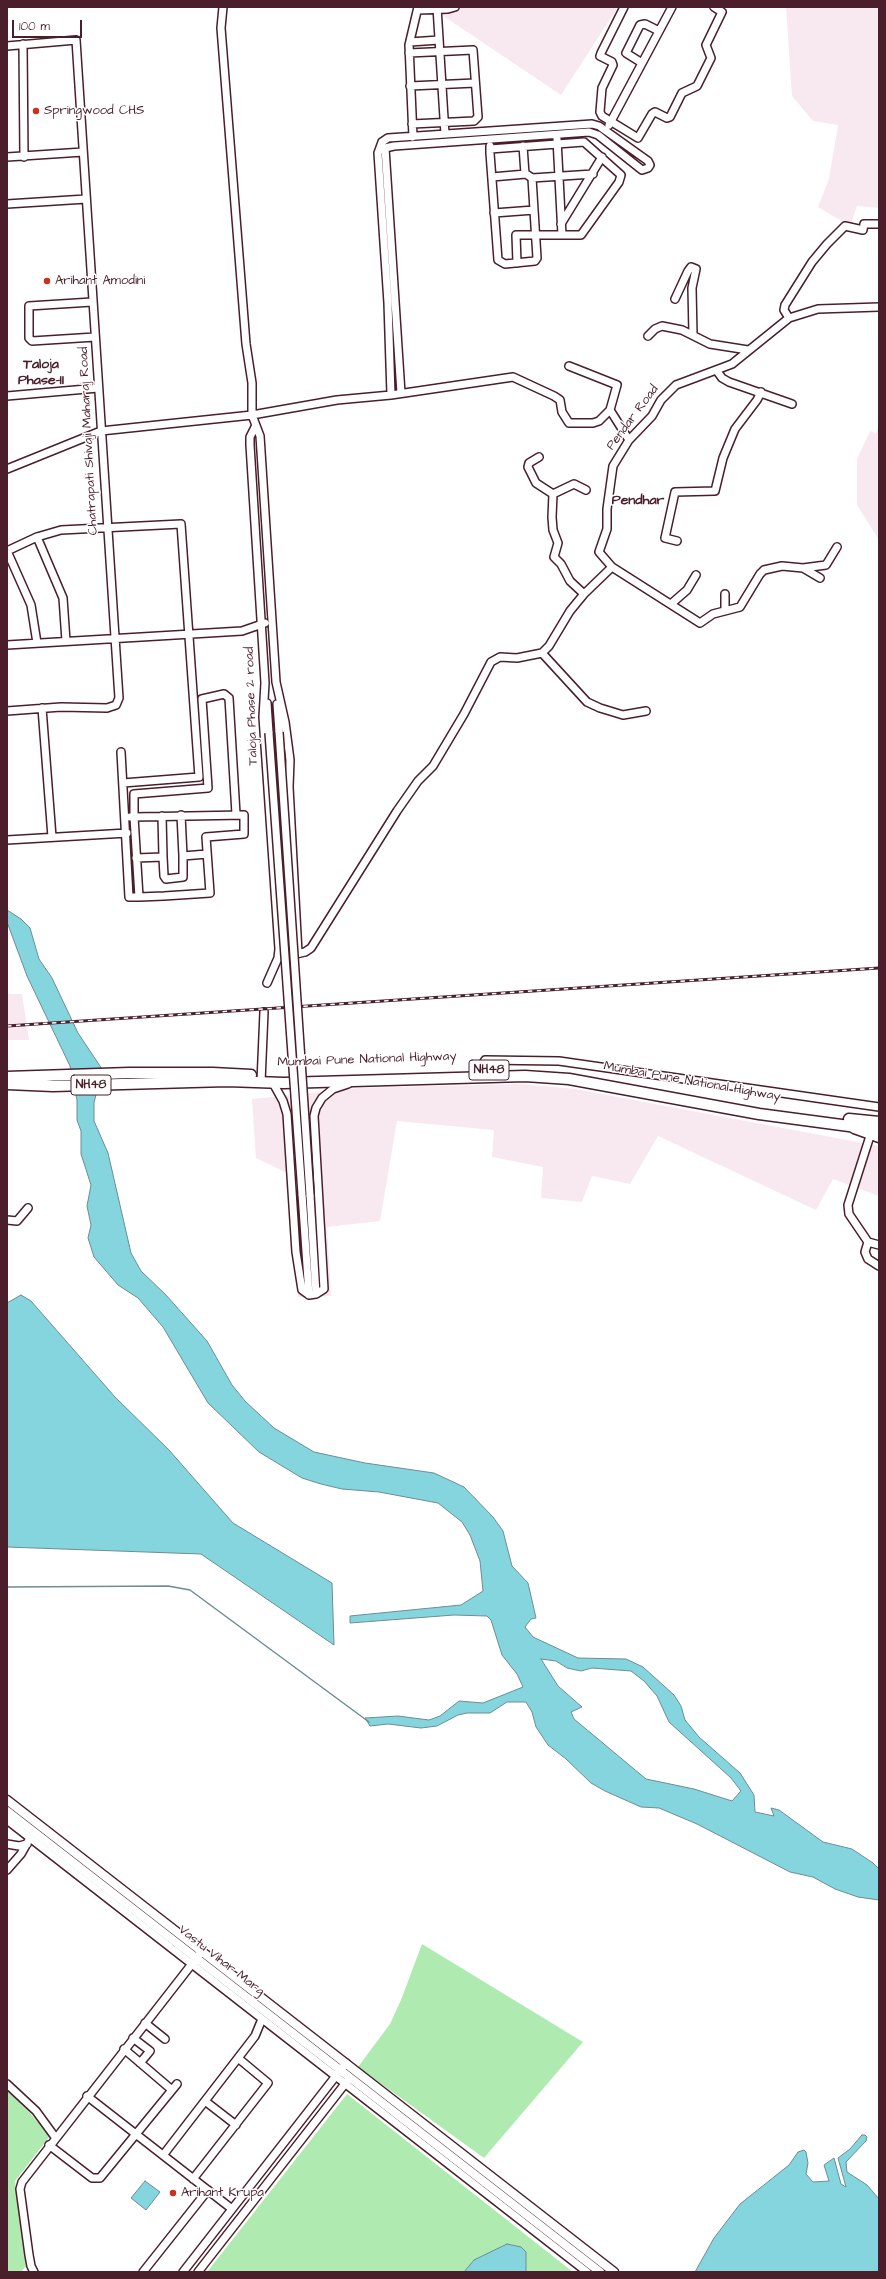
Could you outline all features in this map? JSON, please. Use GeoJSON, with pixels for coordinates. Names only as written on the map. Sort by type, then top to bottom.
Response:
{"type":"FeatureCollection","features":[{"type":"Feature","properties":{"kind":"highway","name":"Mumbai Pune National Highway"},"geometry":{"type":"LineString","coordinates":[[7,1084],[53,1086],[130,1084],[478,1070],[526,1070],[561,1073],[846,1122]]}},
{"type":"Feature","properties":{"kind":"highway","name":"Mumbai Pune National Highway"},"geometry":{"type":"LineString","coordinates":[[7,1077],[53,1074],[213,1073],[261,1079],[273,1083],[502,1076],[570,1079],[759,1114],[846,1122]]}},
{"type":"Feature","properties":{"kind":"highway","name":"NH48"},"geometry":{"type":"LineString","coordinates":[[846,1122],[879,1130]]}},
{"type":"Feature","properties":{"kind":"highway","name":"NH48"},"geometry":{"type":"LineString","coordinates":[[868,1128],[879,1122]]}},
{"type":"Feature","properties":{"kind":"main road"},"geometry":{"type":"LineString","coordinates":[[846,1122],[879,1117]]}},
{"type":"Feature","properties":{"kind":"main road"},"geometry":{"type":"LineString","coordinates":[[868,1128],[879,1138]]}},
{"type":"Feature","properties":{"kind":"main road"},"geometry":{"type":"LineString","coordinates":[[7,1800],[197,1958]]}},
{"type":"Feature","properties":{"kind":"main road","name":"Vastu Vihar Marg"},"geometry":{"type":"LineString","coordinates":[[7,1810],[420,2132]]}},
{"type":"Feature","properties":{"kind":"main road"},"geometry":{"type":"LineString","coordinates":[[420,2132],[600,2272]]}},
{"type":"Feature","properties":{"kind":"main road"},"geometry":{"type":"LineString","coordinates":[[420,2132],[614,2272]]}},
{"type":"Feature","properties":{"kind":"street","name":"Taloja Phase 2 road"},"geometry":{"type":"LineString","coordinates":[[223,7],[221,28],[246,344],[252,383],[252,415],[255,427],[260,436],[276,682],[285,722],[290,760],[289,787],[298,953]]}},
{"type":"Feature","properties":{"kind":"street"},"geometry":{"type":"LineString","coordinates":[[413,137],[409,53],[410,42],[418,9],[454,7]]}},
{"type":"Feature","properties":{"kind":"street"},"geometry":{"type":"LineString","coordinates":[[624,7],[600,56],[612,62],[613,65],[600,92],[600,112],[611,121],[638,138],[655,112],[667,118],[670,117],[682,93],[697,86],[711,58],[706,45],[722,12],[714,7]]}},
{"type":"Feature","properties":{"kind":"street"},"geometry":{"type":"LineString","coordinates":[[601,138],[672,7]]}},
{"type":"Feature","properties":{"kind":"street"},"geometry":{"type":"LineString","coordinates":[[437,8],[445,134]]}},
{"type":"Feature","properties":{"kind":"street"},"geometry":{"type":"LineString","coordinates":[[642,63],[626,53],[640,25],[645,24],[659,31]]}},
{"type":"Feature","properties":{"kind":"street","name":"Chatrapati Shivaji Maharaj Road"},"geometry":{"type":"LineString","coordinates":[[7,46],[76,40],[106,528],[119,698],[116,705],[107,708],[42,708]]}},
{"type":"Feature","properties":{"kind":"street"},"geometry":{"type":"LineString","coordinates":[[410,42],[439,40]]}},
{"type":"Feature","properties":{"kind":"street"},"geometry":{"type":"LineString","coordinates":[[23,44],[24,157]]}},
{"type":"Feature","properties":{"kind":"street"},"geometry":{"type":"LineString","coordinates":[[409,53],[473,50],[478,117],[476,121],[412,124]]}},
{"type":"Feature","properties":{"kind":"street"},"geometry":{"type":"LineString","coordinates":[[410,86],[476,82]]}},
{"type":"Feature","properties":{"kind":"street"},"geometry":{"type":"LineString","coordinates":[[383,146],[394,146],[489,135],[592,124],[606,130],[650,162],[648,168],[642,170],[601,138],[589,132],[489,135],[445,134],[388,138],[378,153],[388,303],[391,395]]}},
{"type":"Feature","properties":{"kind":"street"},"geometry":{"type":"LineString","coordinates":[[556,134],[562,235]]}},
{"type":"Feature","properties":{"kind":"street"},"geometry":{"type":"LineString","coordinates":[[489,135],[498,260],[501,264],[536,260],[536,235],[532,178]]}},
{"type":"Feature","properties":{"kind":"street"},"geometry":{"type":"LineString","coordinates":[[490,149],[584,142],[618,172],[621,178],[583,233],[578,237],[562,235],[516,235],[517,263]]}},
{"type":"Feature","properties":{"kind":"street"},"geometry":{"type":"LineString","coordinates":[[383,146],[401,393]]}},
{"type":"Feature","properties":{"kind":"street"},"geometry":{"type":"LineString","coordinates":[[523,146],[525,174]]}},
{"type":"Feature","properties":{"kind":"street"},"geometry":{"type":"LineString","coordinates":[[7,157],[83,152]]}},
{"type":"Feature","properties":{"kind":"street"},"geometry":{"type":"LineString","coordinates":[[631,162],[637,153]]}},
{"type":"Feature","properties":{"kind":"street"},"geometry":{"type":"LineString","coordinates":[[561,224],[602,157]]}},
{"type":"Feature","properties":{"kind":"street"},"geometry":{"type":"LineString","coordinates":[[492,177],[525,174],[532,178],[593,174]]}},
{"type":"Feature","properties":{"kind":"street"},"geometry":{"type":"LineString","coordinates":[[7,204],[86,199]]}},
{"type":"Feature","properties":{"kind":"street"},"geometry":{"type":"LineString","coordinates":[[494,213],[534,210]]}},
{"type":"Feature","properties":{"kind":"street"},"geometry":{"type":"LineString","coordinates":[[789,318],[784,310],[785,305],[812,262],[827,244],[845,226],[863,230],[864,224],[879,224]]}},
{"type":"Feature","properties":{"kind":"street"},"geometry":{"type":"LineString","coordinates":[[675,299],[691,267],[696,269],[692,288],[693,335]]}},
{"type":"Feature","properties":{"kind":"street"},"geometry":{"type":"LineString","coordinates":[[92,302],[30,306],[29,338],[32,341],[95,337]]}},
{"type":"Feature","properties":{"kind":"street","name":"Pendar Road"},"geometry":{"type":"LineString","coordinates":[[612,567],[599,552],[607,529],[607,509],[614,466],[629,440],[652,416],[670,390],[692,378],[717,371],[732,364],[789,318],[818,309],[879,307]]}},
{"type":"Feature","properties":{"kind":"street"},"geometry":{"type":"LineString","coordinates":[[648,336],[655,328],[662,326],[682,330],[710,344],[748,350]]}},
{"type":"Feature","properties":{"kind":"street"},"geometry":{"type":"LineString","coordinates":[[7,469],[101,431],[252,415],[336,400],[391,395],[513,377],[560,400],[562,412],[569,423],[599,421],[610,410],[617,386],[569,366]]}},
{"type":"Feature","properties":{"kind":"street"},"geometry":{"type":"LineString","coordinates":[[717,371],[722,378],[729,382],[792,404]]}},
{"type":"Feature","properties":{"kind":"street"},"geometry":{"type":"LineString","coordinates":[[7,396],[98,388]]}},
{"type":"Feature","properties":{"kind":"street"},"geometry":{"type":"LineString","coordinates":[[677,541],[664,538],[675,492],[714,491],[723,458],[735,428],[757,400],[761,392]]}},
{"type":"Feature","properties":{"kind":"street"},"geometry":{"type":"LineString","coordinates":[[610,410],[629,440]]}},
{"type":"Feature","properties":{"kind":"street","name":"Taloja Phase 2 road"},"geometry":{"type":"LineString","coordinates":[[255,427],[250,437],[250,445],[256,515],[260,623],[265,682],[262,717],[275,877],[278,958],[267,983]]}},
{"type":"Feature","properties":{"kind":"street"},"geometry":{"type":"LineString","coordinates":[[539,457],[529,463],[528,467],[536,483],[553,494]]}},
{"type":"Feature","properties":{"kind":"street"},"geometry":{"type":"LineString","coordinates":[[553,494],[574,484],[586,490]]}},
{"type":"Feature","properties":{"kind":"street"},"geometry":{"type":"LineString","coordinates":[[553,494],[553,530],[558,543],[554,557],[561,564],[570,582],[584,594]]}},
{"type":"Feature","properties":{"kind":"street"},"geometry":{"type":"LineString","coordinates":[[37,643],[31,605],[7,551],[37,537],[61,530],[181,524],[190,634],[199,778],[123,783]]}},
{"type":"Feature","properties":{"kind":"street"},"geometry":{"type":"LineString","coordinates":[[37,537],[63,598],[66,641]]}},
{"type":"Feature","properties":{"kind":"street"},"geometry":{"type":"LineString","coordinates":[[278,958],[306,952],[311,948],[418,781],[425,775],[452,736],[491,662],[500,657],[517,658],[542,653],[549,646],[570,610],[612,567],[700,624],[712,614],[740,607],[764,570],[782,566],[803,568],[826,565],[837,547]]}},
{"type":"Feature","properties":{"kind":"street"},"geometry":{"type":"LineString","coordinates":[[803,568],[820,578]]}},
{"type":"Feature","properties":{"kind":"street"},"geometry":{"type":"LineString","coordinates":[[671,604],[687,590],[696,575]]}},
{"type":"Feature","properties":{"kind":"street"},"geometry":{"type":"LineString","coordinates":[[725,594],[725,610]]}},
{"type":"Feature","properties":{"kind":"street"},"geometry":{"type":"LineString","coordinates":[[7,645],[242,631],[260,623],[271,622]]}},
{"type":"Feature","properties":{"kind":"street"},"geometry":{"type":"LineString","coordinates":[[542,653],[587,702],[600,708],[623,715],[646,711]]}},
{"type":"Feature","properties":{"kind":"street"},"geometry":{"type":"LineString","coordinates":[[265,682],[302,1194],[313,1294]]}},
{"type":"Feature","properties":{"kind":"street"},"geometry":{"type":"LineString","coordinates":[[276,682],[310,1195],[313,1294]]}},
{"type":"Feature","properties":{"kind":"street"},"geometry":{"type":"LineString","coordinates":[[139,897],[134,794],[208,788],[203,698],[228,696],[236,814]]}},
{"type":"Feature","properties":{"kind":"street"},"geometry":{"type":"LineString","coordinates":[[7,711],[42,708],[52,837]]}},
{"type":"Feature","properties":{"kind":"street"},"geometry":{"type":"LineString","coordinates":[[195,715],[203,715]]}},
{"type":"Feature","properties":{"kind":"street"},"geometry":{"type":"LineString","coordinates":[[121,752],[127,833],[129,897],[210,893],[206,836],[244,833],[244,814],[126,817]]}},
{"type":"Feature","properties":{"kind":"street"},"geometry":{"type":"LineString","coordinates":[[198,755],[206,755]]}},
{"type":"Feature","properties":{"kind":"street"},"geometry":{"type":"LineString","coordinates":[[162,816],[164,876],[166,879],[183,877],[181,815]]}},
{"type":"Feature","properties":{"kind":"street"},"geometry":{"type":"LineString","coordinates":[[7,840],[127,833]]}},
{"type":"Feature","properties":{"kind":"street"},"geometry":{"type":"LineString","coordinates":[[183,856],[207,854]]}},
{"type":"Feature","properties":{"kind":"street"},"geometry":{"type":"LineString","coordinates":[[136,858],[163,857]]}},
{"type":"Feature","properties":{"kind":"street"},"geometry":{"type":"LineString","coordinates":[[261,1079],[264,1012]]}},
{"type":"Feature","properties":{"kind":"street"},"geometry":{"type":"LineString","coordinates":[[478,1070],[485,1060],[559,1061],[879,1107]]}},
{"type":"Feature","properties":{"kind":"street"},"geometry":{"type":"LineString","coordinates":[[273,1083],[284,1101],[287,1114],[296,1252],[302,1290],[313,1294],[324,1289],[314,1116],[316,1108],[322,1098],[333,1089],[356,1081]]}},
{"type":"Feature","properties":{"kind":"street"},"geometry":{"type":"LineString","coordinates":[[868,1128],[848,1205],[849,1214],[868,1242],[879,1245]]}},
{"type":"Feature","properties":{"kind":"street"},"geometry":{"type":"LineString","coordinates":[[8,1222],[17,1221],[28,1208]]}},
{"type":"Feature","properties":{"kind":"street"},"geometry":{"type":"LineString","coordinates":[[868,1242],[866,1252],[868,1259],[879,1266]]}},
{"type":"Feature","properties":{"kind":"street"},"geometry":{"type":"LineString","coordinates":[[7,1820],[29,1841],[197,1958],[262,2019],[341,2070],[183,2272]]}},
{"type":"Feature","properties":{"kind":"street"},"geometry":{"type":"LineString","coordinates":[[7,1844],[19,1846],[29,1841]]}},
{"type":"Feature","properties":{"kind":"street"},"geometry":{"type":"LineString","coordinates":[[7,1870],[29,1841]]}},
{"type":"Feature","properties":{"kind":"street"},"geometry":{"type":"LineString","coordinates":[[142,2061],[132,2050],[135,2040],[145,2023],[197,1958]]}},
{"type":"Feature","properties":{"kind":"street"},"geometry":{"type":"LineString","coordinates":[[164,2154],[255,2036],[262,2019]]}},
{"type":"Feature","properties":{"kind":"street"},"geometry":{"type":"LineString","coordinates":[[145,2023],[165,2039]]}},
{"type":"Feature","properties":{"kind":"street"},"geometry":{"type":"LineString","coordinates":[[31,2270],[21,2185],[26,2175],[87,2096],[124,2049],[135,2040]]}},
{"type":"Feature","properties":{"kind":"street"},"geometry":{"type":"LineString","coordinates":[[135,2040],[150,2050],[142,2061]]}},
{"type":"Feature","properties":{"kind":"street"},"geometry":{"type":"LineString","coordinates":[[49,2145],[95,2180],[100,2178],[174,2087],[142,2061],[124,2049]]}},
{"type":"Feature","properties":{"kind":"street"},"geometry":{"type":"LineString","coordinates":[[194,2179],[268,2083],[238,2058]]}},
{"type":"Feature","properties":{"kind":"street"},"geometry":{"type":"LineString","coordinates":[[198,2272],[350,2077]]}},
{"type":"Feature","properties":{"kind":"street"},"geometry":{"type":"LineString","coordinates":[[7,2084],[36,2111],[56,2137]]}},
{"type":"Feature","properties":{"kind":"street"},"geometry":{"type":"LineString","coordinates":[[87,2096],[136,2132],[232,2209]]}},
{"type":"Feature","properties":{"kind":"street"},"geometry":{"type":"LineString","coordinates":[[206,2101],[236,2125]]}},
{"type":"Feature","properties":{"kind":"street"},"geometry":{"type":"LineString","coordinates":[[420,2132],[587,2272]]}},
{"type":"Feature","properties":{"kind":"street"},"geometry":{"type":"LineString","coordinates":[[143,2272],[208,2190]]}},
{"type":"Feature","properties":{"kind":"street"},"geometry":{"type":"LineString","coordinates":[[227,2217],[235,2224]]}},
{"type":"Feature","properties":{"kind":"shaded area"},"geometry":{"type":"Polygon","coordinates":[[[447,7],[618,7],[561,95],[442,15],[447,7]]]}},
{"type":"Feature","properties":{"kind":"shaded area"},"geometry":{"type":"Polygon","coordinates":[[[786,7],[879,7],[879,208],[857,206],[850,226],[818,207],[829,179],[838,125],[813,121],[792,96],[786,7]]]}},
{"type":"Feature","properties":{"kind":"shaded area"},"geometry":{"type":"Polygon","coordinates":[[[879,423],[879,540],[857,505],[857,459],[870,431],[876,433],[879,423]]]}},
{"type":"Feature","properties":{"kind":"shaded area"},"geometry":{"type":"Polygon","coordinates":[[[7,994],[22,994],[29,1040],[7,1040],[7,994]]]}},
{"type":"Feature","properties":{"kind":"shaded area"},"geometry":{"type":"Polygon","coordinates":[[[521,1084],[575,1089],[879,1146],[879,1196],[833,1179],[816,1210],[658,1136],[630,1184],[592,1176],[582,1202],[541,1198],[543,1167],[492,1157],[494,1130],[397,1121],[380,1221],[327,1227],[331,1296],[298,1297],[289,1174],[256,1158],[252,1099],[359,1088],[521,1084]]]}},
{"type":"Feature","properties":{"kind":"green space"},"geometry":{"type":"Polygon","coordinates":[[[422,1944],[583,2042],[484,2158],[358,2067],[390,2024],[401,2000],[422,1944]]]}},
{"type":"Feature","properties":{"kind":"green space"},"geometry":{"type":"Polygon","coordinates":[[[7,2089],[11,2091],[50,2136],[15,2181],[26,2266],[21,2272],[7,2272],[7,2089]]]}},
{"type":"Feature","properties":{"kind":"green space"},"geometry":{"type":"Polygon","coordinates":[[[347,2094],[573,2272],[207,2272],[347,2094]]]}},
{"type":"Feature","properties":{"kind":"water"},"geometry":{"type":"Polygon","coordinates":[[[7,910],[21,919],[30,928],[39,959],[52,978],[78,1033],[102,1069],[94,1103],[94,1121],[108,1153],[131,1253],[141,1271],[166,1295],[207,1341],[232,1385],[245,1401],[274,1428],[314,1452],[365,1463],[434,1473],[464,1487],[493,1517],[503,1531],[512,1566],[528,1583],[536,1618],[531,1619],[525,1627],[533,1637],[578,1658],[626,1659],[643,1667],[674,1695],[681,1706],[685,1720],[699,1737],[740,1773],[754,1795],[755,1812],[774,1816],[771,1808],[779,1810],[823,1842],[852,1849],[873,1863],[879,1869],[879,1900],[858,1897],[835,1889],[813,1877],[790,1872],[697,1824],[659,1808],[641,1807],[605,1791],[591,1783],[566,1759],[548,1745],[536,1727],[532,1712],[526,1702],[507,1702],[490,1713],[467,1713],[458,1715],[437,1726],[421,1728],[388,1724],[370,1726],[365,1718],[398,1716],[429,1720],[440,1716],[459,1701],[483,1703],[523,1687],[517,1674],[502,1655],[491,1620],[487,1616],[454,1615],[350,1623],[350,1616],[461,1605],[483,1591],[480,1561],[470,1535],[462,1522],[438,1503],[379,1492],[342,1489],[321,1484],[302,1478],[259,1452],[208,1403],[163,1327],[138,1298],[118,1285],[94,1257],[88,1238],[91,1225],[87,1206],[91,1185],[81,1154],[81,1131],[77,1120],[77,1100],[70,1066],[27,976],[7,922],[7,910]],[[541,1659],[558,1686],[582,1707],[571,1712],[574,1719],[646,1779],[694,1789],[732,1801],[741,1791],[731,1778],[669,1722],[657,1696],[644,1681],[631,1671],[592,1668],[581,1671],[567,1668],[556,1661],[541,1659]]]}},
{"type":"Feature","properties":{"kind":"water"},"geometry":{"type":"Polygon","coordinates":[[[21,1295],[31,1301],[115,1397],[169,1450],[233,1523],[332,1583],[334,1645],[201,1554],[7,1547],[7,1303],[21,1295]]]}},
{"type":"Feature","properties":{"kind":"water"},"geometry":{"type":"Polygon","coordinates":[[[862,2135],[867,2137],[866,2141],[846,2162],[847,2172],[867,2185],[879,2199],[879,2272],[695,2272],[714,2238],[740,2204],[789,2165],[798,2152],[804,2150],[806,2152],[808,2163],[806,2174],[813,2182],[829,2181],[824,2165],[834,2158],[841,2184],[846,2187],[838,2158],[850,2149],[862,2135]]]}},
{"type":"Feature","properties":{"kind":"water"},"geometry":{"type":"Polygon","coordinates":[[[145,2181],[160,2192],[146,2210],[131,2198],[145,2181]]]}},
{"type":"Feature","properties":{"kind":"water"},"geometry":{"type":"Polygon","coordinates":[[[507,2244],[521,2247],[526,2252],[526,2272],[464,2272],[474,2260],[507,2244]]]}},
{"type":"Feature","properties":{"kind":"waterway"},"geometry":{"type":"LineString","coordinates":[[7,1587],[168,1586],[190,1590],[369,1722]]}},
{"type":"Feature","properties":{"kind":"railway"},"geometry":{"type":"LineString","coordinates":[[7,1026],[879,968]]}},
{"type":"Feature","properties":{"kind":"place","name":"Springwood CHS"},"geometry":{"type":"Point","coordinates":[36,111]}},
{"type":"Feature","properties":{"kind":"place","name":"Arihant Amodini"},"geometry":{"type":"Point","coordinates":[47,281]}},
{"type":"Feature","properties":{"kind":"place","name":"Arihant Krupa"},"geometry":{"type":"Point","coordinates":[173,2193]}},
{"type":"Feature","properties":{"kind":"district","name":"Taloja Phase-II"},"geometry":{"type":"Point","coordinates":[41,374]}},
{"type":"Feature","properties":{"kind":"district","name":"Pendhar"},"geometry":{"type":"Point","coordinates":[638,501]}}]}
